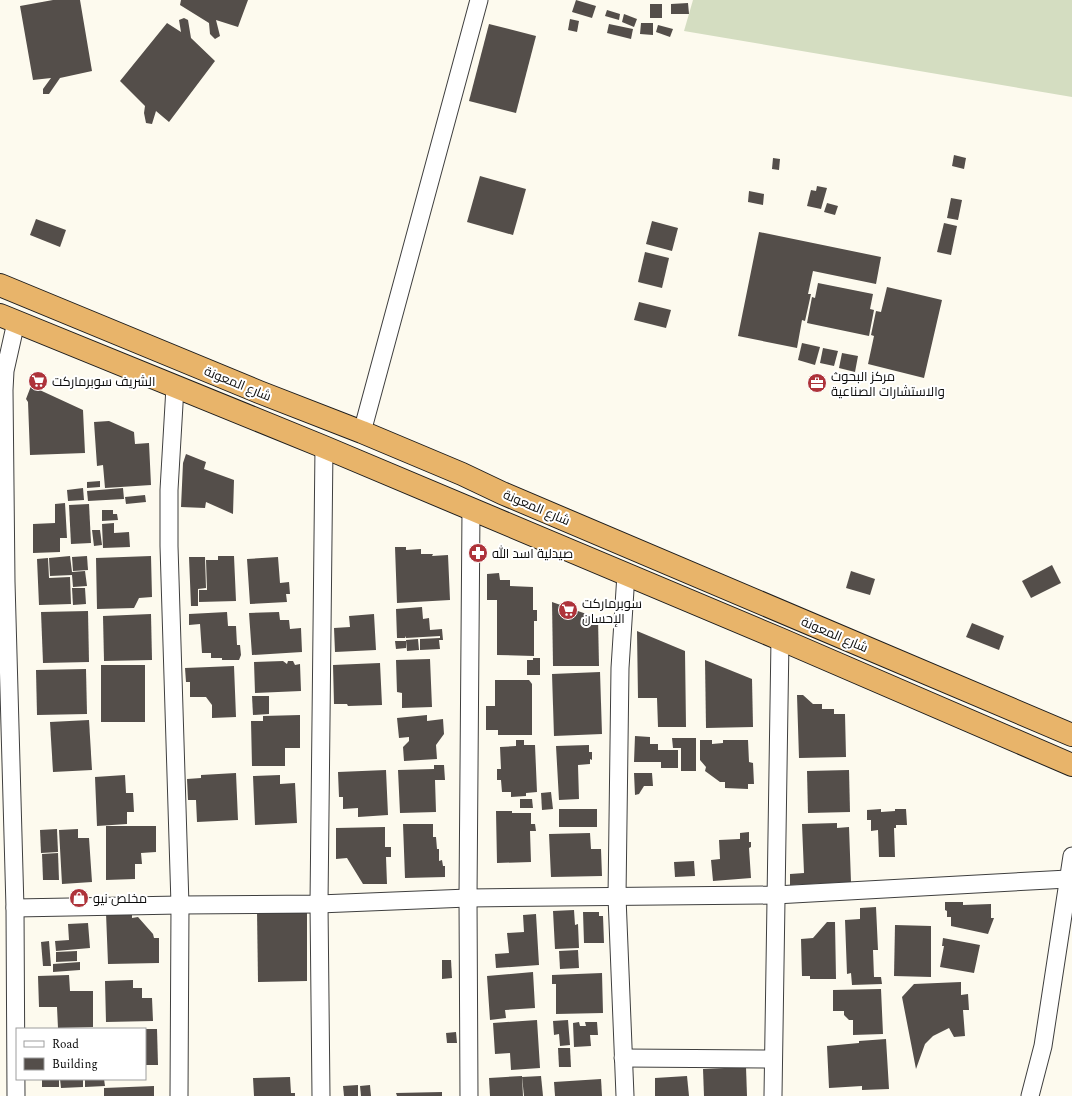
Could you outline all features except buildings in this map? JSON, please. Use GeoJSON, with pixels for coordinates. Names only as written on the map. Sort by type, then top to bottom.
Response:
{"type":"FeatureCollection","features":[{"type":"Feature","properties":{"kind":"highway","name":"شارع المعونة"},"geometry":{"type":"LineString","coordinates":[[0,285],[260,392],[362,432],[1072,735]]}},
{"type":"Feature","properties":{"kind":"highway","name":"شارع المعونة"},"geometry":{"type":"LineString","coordinates":[[8,319],[324,447],[780,639],[1072,765]]}},
{"type":"Feature","properties":{"kind":"street"},"geometry":{"type":"LineString","coordinates":[[362,432],[479,0]]}},
{"type":"Feature","properties":{"kind":"street"},"geometry":{"type":"LineString","coordinates":[[8,319],[4,390],[3,582],[15,908],[16,1096]]}},
{"type":"Feature","properties":{"kind":"street"},"geometry":{"type":"LineString","coordinates":[[176,387],[170,490],[169,546],[180,904],[179,1096]]}},
{"type":"Feature","properties":{"kind":"street"},"geometry":{"type":"LineString","coordinates":[[321,1096],[319,904],[324,447]]}},
{"type":"Feature","properties":{"kind":"street"},"geometry":{"type":"LineString","coordinates":[[469,1096],[468,898],[471,510]]}},
{"type":"Feature","properties":{"kind":"street"},"geometry":{"type":"LineString","coordinates":[[625,1096],[617,897],[620,668],[626,574]]}},
{"type":"Feature","properties":{"kind":"street"},"geometry":{"type":"LineString","coordinates":[[773,1096],[780,639]]}},
{"type":"Feature","properties":{"kind":"street"},"geometry":{"type":"LineString","coordinates":[[1030,1096],[1043,1046],[1072,856]]}},
{"type":"Feature","properties":{"kind":"street"},"geometry":{"type":"LineString","coordinates":[[15,908],[180,904],[319,904],[468,898],[775,895],[1068,879]]}},
{"type":"Feature","properties":{"kind":"street"},"geometry":{"type":"LineString","coordinates":[[624,1058],[773,1059]]}},
{"type":"Feature","properties":{"kind":"green space"},"geometry":{"type":"Polygon","coordinates":[[[693,0],[1072,0],[1072,97],[684,31],[693,0]]]}},
{"type":"Feature","properties":{"kind":"place","name":"الشريف سوبرماركت"},"geometry":{"type":"Point","coordinates":[38,381]}},
{"type":"Feature","properties":{"kind":"place","name":"مركز البحوث والاستشارات الصناعية"},"geometry":{"type":"Point","coordinates":[817,383]}},
{"type":"Feature","properties":{"kind":"place","name":"صيدلية اسد الله"},"geometry":{"type":"Point","coordinates":[478,553]}},
{"type":"Feature","properties":{"kind":"place","name":"سوبرماركت الإحسان"},"geometry":{"type":"Point","coordinates":[568,610]}},
{"type":"Feature","properties":{"kind":"place","name":"مخلص نيو"},"geometry":{"type":"Point","coordinates":[79,898]}}]}
